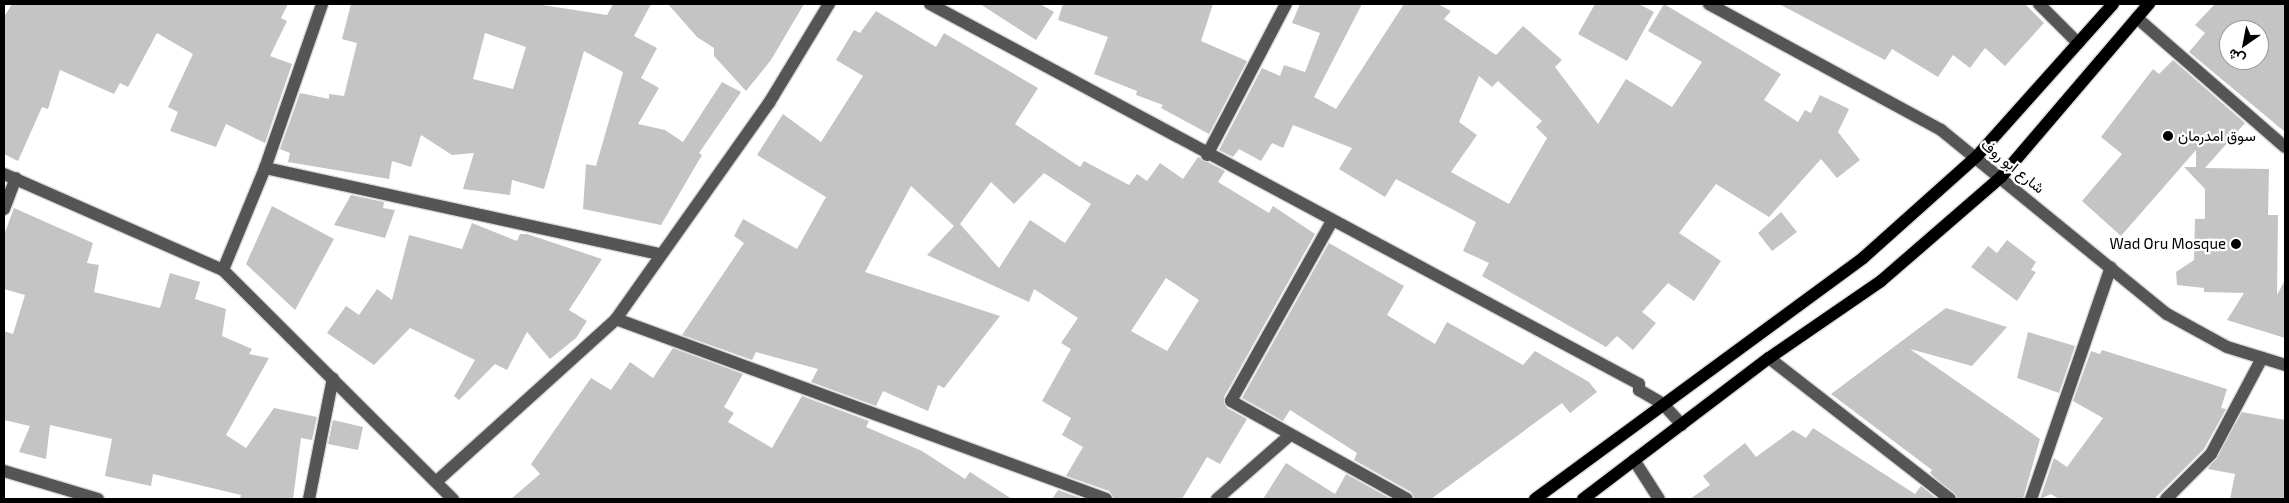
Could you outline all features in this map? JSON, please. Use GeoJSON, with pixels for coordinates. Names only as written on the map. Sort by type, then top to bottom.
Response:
{"type":"FeatureCollection","features":[{"type":"Feature","properties":{"kind":"main road"},"geometry":{"type":"LineString","coordinates":[[1536,499],[1863,258],[1976,156],[2113,4]]}},
{"type":"Feature","properties":{"kind":"main road"},"geometry":{"type":"LineString","coordinates":[[1583,499],[1768,358],[1881,281],[2001,177],[2149,4]]}},
{"type":"Feature","properties":{"kind":"street"},"geometry":{"type":"LineString","coordinates":[[223,270],[265,168],[322,4]]}},
{"type":"Feature","properties":{"kind":"street"},"geometry":{"type":"LineString","coordinates":[[436,481],[616,319],[769,102],[829,4]]}},
{"type":"Feature","properties":{"kind":"street"},"geometry":{"type":"LineString","coordinates":[[930,4],[1207,155],[1639,384],[1639,390],[1663,404],[1682,425]]}},
{"type":"Feature","properties":{"kind":"street"},"geometry":{"type":"LineString","coordinates":[[1207,155],[1286,4]]}},
{"type":"Feature","properties":{"kind":"street","name":"شارع ابو روف"},"geometry":{"type":"LineString","coordinates":[[1709,4],[1911,112],[1976,156],[2167,314],[2202,336],[2285,365]]}},
{"type":"Feature","properties":{"kind":"street"},"geometry":{"type":"LineString","coordinates":[[2039,4],[2078,43]]}},
{"type":"Feature","properties":{"kind":"street"},"geometry":{"type":"LineString","coordinates":[[2137,18],[2285,147]]}},
{"type":"Feature","properties":{"kind":"street"},"geometry":{"type":"LineString","coordinates":[[265,168],[661,254]]}},
{"type":"Feature","properties":{"kind":"street"},"geometry":{"type":"LineString","coordinates":[[4,174],[223,270],[334,378],[453,499]]}},
{"type":"Feature","properties":{"kind":"street"},"geometry":{"type":"LineString","coordinates":[[4,209],[16,178]]}},
{"type":"Feature","properties":{"kind":"street"},"geometry":{"type":"LineString","coordinates":[[1332,221],[1231,396],[1233,404],[1406,499]]}},
{"type":"Feature","properties":{"kind":"street"},"geometry":{"type":"LineString","coordinates":[[2031,499],[2111,267]]}},
{"type":"Feature","properties":{"kind":"street"},"geometry":{"type":"LineString","coordinates":[[616,319],[1106,499]]}},
{"type":"Feature","properties":{"kind":"street"},"geometry":{"type":"LineString","coordinates":[[1768,358],[1950,499]]}},
{"type":"Feature","properties":{"kind":"street"},"geometry":{"type":"LineString","coordinates":[[2166,499],[2211,454],[2262,358]]}},
{"type":"Feature","properties":{"kind":"street"},"geometry":{"type":"LineString","coordinates":[[309,499],[334,378]]}},
{"type":"Feature","properties":{"kind":"street"},"geometry":{"type":"LineString","coordinates":[[1217,499],[1289,436]]}},
{"type":"Feature","properties":{"kind":"street"},"geometry":{"type":"LineString","coordinates":[[1634,460],[1659,499]]}},
{"type":"Feature","properties":{"kind":"street"},"geometry":{"type":"LineString","coordinates":[[4,471],[98,499]]}},
{"type":"Feature","properties":{"kind":"building"},"geometry":{"type":"Polygon","coordinates":[[[12,4],[288,4],[281,18],[287,21],[270,56],[292,64],[265,143],[226,124],[216,147],[170,131],[178,112],[168,107],[193,54],[157,33],[128,87],[120,83],[114,94],[60,70],[48,109],[42,107],[18,161],[4,154],[4,17],[12,4]]]}},
{"type":"Feature","properties":{"kind":"building"},"geometry":{"type":"Polygon","coordinates":[[[351,4],[536,4],[607,15],[613,4],[651,4],[634,36],[657,48],[641,78],[659,88],[638,124],[665,130],[683,142],[722,82],[741,92],[699,153],[702,155],[661,225],[583,209],[586,164],[596,166],[623,72],[584,51],[544,189],[512,180],[510,195],[463,189],[474,153],[452,155],[421,135],[411,167],[392,161],[389,179],[288,162],[290,153],[280,149],[300,93],[329,99],[329,94],[344,96],[357,43],[342,39],[351,4]],[[485,33],[473,79],[513,89],[526,47],[485,33]]]}},
{"type":"Feature","properties":{"kind":"building"},"geometry":{"type":"Polygon","coordinates":[[[668,4],[804,4],[771,60],[746,91],[714,56],[714,48],[697,37],[668,4]]]}},
{"type":"Feature","properties":{"kind":"building"},"geometry":{"type":"Polygon","coordinates":[[[980,4],[1040,4],[1054,12],[1036,40],[980,4]]]}},
{"type":"Feature","properties":{"kind":"building"},"geometry":{"type":"Polygon","coordinates":[[[1063,4],[1213,4],[1201,41],[1247,61],[1209,134],[1161,108],[1163,105],[1136,95],[1137,91],[1094,74],[1108,37],[1058,20],[1063,4]]]}},
{"type":"Feature","properties":{"kind":"building"},"geometry":{"type":"Polygon","coordinates":[[[1300,4],[1362,4],[1314,97],[1336,109],[1404,4],[1438,4],[1451,11],[1444,19],[1496,55],[1523,26],[1562,60],[1555,67],[1598,124],[1626,79],[1672,107],[1702,62],[1648,31],[1664,4],[1781,74],[1764,100],[1798,122],[1805,110],[1811,113],[1820,95],[1849,109],[1838,132],[1860,160],[1837,178],[1821,159],[1769,217],[1716,184],[1679,233],[1721,261],[1694,301],[1668,283],[1642,312],[1656,323],[1633,350],[1617,336],[1606,347],[1482,276],[1489,263],[1463,251],[1476,222],[1396,179],[1385,197],[1339,169],[1352,148],[1293,125],[1283,148],[1272,143],[1261,161],[1239,149],[1233,157],[1219,150],[1262,68],[1280,76],[1284,65],[1305,72],[1320,33],[1292,23],[1300,4]],[[1479,76],[1459,122],[1477,135],[1451,172],[1509,204],[1547,138],[1536,127],[1542,121],[1498,81],[1492,87],[1479,76]]]}},
{"type":"Feature","properties":{"kind":"building"},"geometry":{"type":"Polygon","coordinates":[[[1595,4],[1639,4],[1654,12],[1627,61],[1578,34],[1595,4]]]}},
{"type":"Feature","properties":{"kind":"building"},"geometry":{"type":"Polygon","coordinates":[[[1779,4],[2025,4],[2044,23],[2005,66],[1985,48],[1970,68],[1953,55],[1938,77],[1892,49],[1885,60],[1779,4]]]}},
{"type":"Feature","properties":{"kind":"building"},"geometry":{"type":"Polygon","coordinates":[[[2215,4],[2285,4],[2285,132],[2189,52],[2205,33],[2195,25],[2215,4]]]}},
{"type":"Feature","properties":{"kind":"building"},"geometry":{"type":"Polygon","coordinates":[[[876,11],[936,47],[944,33],[1038,88],[1015,124],[1080,167],[1084,161],[1129,185],[1137,174],[1147,181],[1160,163],[1183,179],[1198,157],[1225,171],[1218,182],[1269,213],[1273,206],[1315,234],[1224,397],[1227,408],[1247,419],[1220,464],[1207,457],[1182,499],[1114,499],[1109,491],[1066,476],[1083,447],[1062,435],[1071,418],[1042,401],[1071,349],[1061,343],[1078,318],[1034,289],[1029,302],[927,255],[954,226],[911,186],[865,272],[1000,316],[944,388],[938,385],[928,411],[883,391],[876,406],[811,382],[818,369],[756,352],[752,360],[682,335],[744,243],[734,236],[743,219],[797,249],[826,197],[757,155],[783,114],[821,142],[863,76],[836,60],[854,30],[860,33],[876,11]],[[1044,173],[1014,204],[991,182],[960,224],[999,268],[1030,220],[1065,243],[1091,204],[1044,173]],[[1166,278],[1131,331],[1167,351],[1199,300],[1166,278]]]}},
{"type":"Feature","properties":{"kind":"building"},"geometry":{"type":"Polygon","coordinates":[[[2173,60],[2245,123],[2205,168],[2269,169],[2268,215],[2278,215],[2277,295],[2285,280],[2285,338],[2227,320],[2244,293],[2204,292],[2204,288],[2177,285],[2176,272],[2194,260],[2195,219],[2205,219],[2205,189],[2184,167],[2196,167],[2196,150],[2121,236],[2082,201],[2122,154],[2101,137],[2153,69],[2159,74],[2173,60]]]}},
{"type":"Feature","properties":{"kind":"building"},"geometry":{"type":"Polygon","coordinates":[[[351,195],[384,202],[383,208],[395,210],[385,238],[334,225],[351,195]]]}},
{"type":"Feature","properties":{"kind":"building"},"geometry":{"type":"Polygon","coordinates":[[[272,206],[334,239],[295,310],[246,264],[272,206]]]}},
{"type":"Feature","properties":{"kind":"building"},"geometry":{"type":"Polygon","coordinates":[[[14,208],[93,243],[87,263],[99,265],[94,292],[160,308],[170,273],[200,282],[195,299],[226,309],[222,336],[252,349],[249,354],[269,358],[226,435],[246,448],[274,408],[317,417],[312,440],[301,438],[293,499],[240,499],[241,495],[153,474],[151,486],[105,476],[112,439],[50,425],[46,459],[19,452],[30,426],[4,420],[4,331],[13,334],[25,295],[4,289],[4,235],[14,208]]]}},
{"type":"Feature","properties":{"kind":"building"},"geometry":{"type":"Polygon","coordinates":[[[1781,212],[1797,232],[1772,251],[1758,233],[1781,212]]]}},
{"type":"Feature","properties":{"kind":"building"},"geometry":{"type":"Polygon","coordinates":[[[472,223],[517,241],[520,234],[527,234],[602,259],[569,310],[587,321],[576,338],[550,359],[527,332],[507,370],[495,364],[459,400],[454,396],[475,360],[410,328],[374,365],[327,333],[346,306],[359,315],[377,289],[392,300],[409,235],[462,249],[472,223]]]}},
{"type":"Feature","properties":{"kind":"building"},"geometry":{"type":"Polygon","coordinates":[[[2007,240],[2036,262],[2031,270],[2036,272],[2017,301],[1971,267],[1988,246],[1997,253],[2007,240]]]}},
{"type":"Feature","properties":{"kind":"building"},"geometry":{"type":"Polygon","coordinates":[[[1329,243],[1404,286],[1387,315],[1435,344],[1447,322],[1523,365],[1535,351],[1589,382],[1597,392],[1570,413],[1562,403],[1431,499],[1415,499],[1411,492],[1354,460],[1357,453],[1290,410],[1283,421],[1242,398],[1329,243]]]}},
{"type":"Feature","properties":{"kind":"building"},"geometry":{"type":"Polygon","coordinates":[[[1946,308],[2007,327],[1972,366],[1910,349],[2040,439],[2023,499],[1958,499],[1930,473],[1932,470],[1831,394],[1946,308]]]}},
{"type":"Feature","properties":{"kind":"building"},"geometry":{"type":"Polygon","coordinates":[[[2028,332],[2075,346],[2059,393],[2017,378],[2028,332]]]}},
{"type":"Feature","properties":{"kind":"building"},"geometry":{"type":"Polygon","coordinates":[[[673,348],[743,374],[724,407],[734,413],[728,422],[772,448],[802,396],[869,421],[866,427],[922,451],[965,479],[970,472],[1012,499],[511,499],[540,474],[531,464],[591,378],[611,390],[630,362],[653,378],[673,348]]]}},
{"type":"Feature","properties":{"kind":"building"},"geometry":{"type":"Polygon","coordinates":[[[2102,350],[2227,389],[2221,408],[2226,409],[2204,449],[2154,499],[2059,499],[2051,494],[2040,499],[2054,458],[2067,467],[2103,418],[2073,401],[2091,351],[2100,354],[2102,350]]]}},
{"type":"Feature","properties":{"kind":"building"},"geometry":{"type":"Polygon","coordinates":[[[2242,412],[2285,420],[2285,499],[2230,499],[2235,474],[2208,469],[2242,412]]]}},
{"type":"Feature","properties":{"kind":"building"},"geometry":{"type":"Polygon","coordinates":[[[333,420],[363,427],[358,450],[328,444],[333,420]]]}},
{"type":"Feature","properties":{"kind":"building"},"geometry":{"type":"Polygon","coordinates":[[[1813,428],[1915,494],[1921,486],[1937,499],[1690,499],[1710,485],[1703,476],[1745,443],[1756,457],[1793,430],[1806,438],[1813,428]]]}},
{"type":"Feature","properties":{"kind":"building"},"geometry":{"type":"Polygon","coordinates":[[[1286,463],[1335,494],[1346,474],[1391,499],[1263,499],[1286,463]]]}},
{"type":"Feature","properties":{"kind":"building"},"geometry":{"type":"Polygon","coordinates":[[[1058,490],[1083,499],[1052,499],[1058,490]]]}},
{"type":"Feature","properties":{"kind":"place","name":"سوق امدرمان"},"geometry":{"type":"Point","coordinates":[2168,136]}},
{"type":"Feature","properties":{"kind":"place","name":"Wad Oru Mosque"},"geometry":{"type":"Point","coordinates":[2236,244]}}]}
